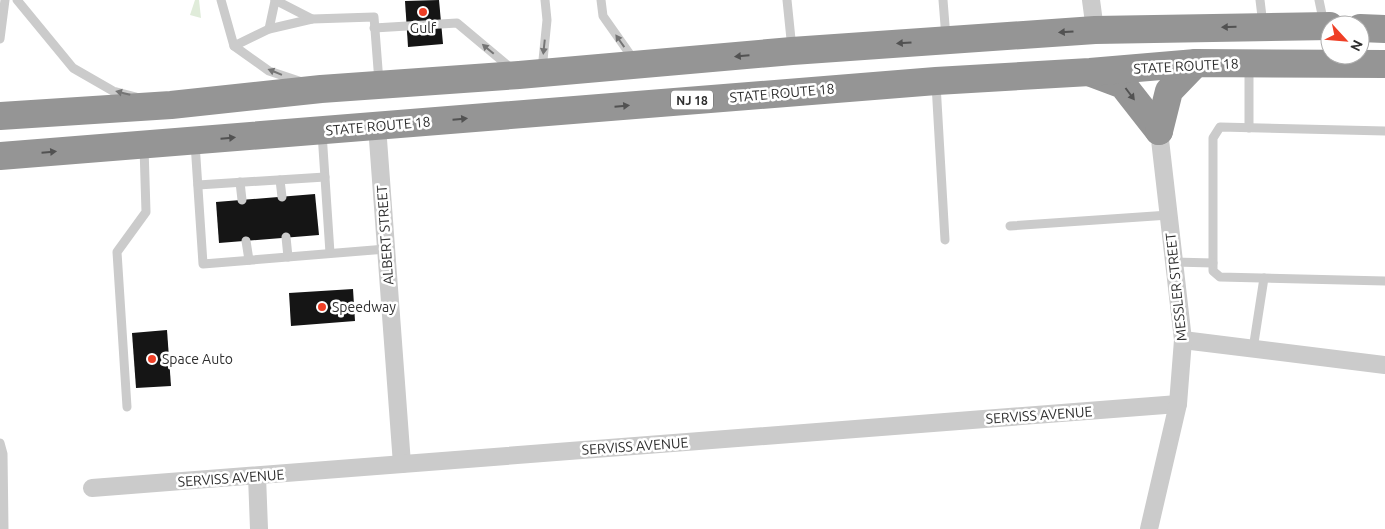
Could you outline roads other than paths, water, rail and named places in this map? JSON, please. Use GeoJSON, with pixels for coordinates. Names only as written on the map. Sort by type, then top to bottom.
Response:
{"type":"FeatureCollection","features":[{"type":"Feature","properties":{"kind":"highway"},"geometry":{"type":"LineString","coordinates":[[0,116],[171,105],[380,85],[946,40],[1095,30],[1320,26]]}},
{"type":"Feature","properties":{"kind":"highway"},"geometry":{"type":"LineString","coordinates":[[1370,28],[1385,29]]}},
{"type":"Feature","properties":{"kind":"highway"},"geometry":{"type":"LineString","coordinates":[[1159,132],[1169,91],[1196,62]]}},
{"type":"Feature","properties":{"kind":"highway","name":"STATE ROUTE 18"},"geometry":{"type":"LineString","coordinates":[[0,156],[936,81],[1090,72],[1196,62],[1385,64]]}},
{"type":"Feature","properties":{"kind":"highway"},"geometry":{"type":"LineString","coordinates":[[1090,72],[1123,85],[1159,132]]}},
{"type":"Feature","properties":{"kind":"street"},"geometry":{"type":"LineString","coordinates":[[1091,0],[1095,30]]}},
{"type":"Feature","properties":{"kind":"street","name":"ALBERT STREET"},"geometry":{"type":"LineString","coordinates":[[377,126],[402,464]]}},
{"type":"Feature","properties":{"kind":"street","name":"MESSLER STREET"},"geometry":{"type":"LineString","coordinates":[[1149,529],[1178,404],[1183,340],[1159,132]]}},
{"type":"Feature","properties":{"kind":"street"},"geometry":{"type":"LineString","coordinates":[[1183,340],[1385,365]]}},
{"type":"Feature","properties":{"kind":"street","name":"SERVISS AVENUE"},"geometry":{"type":"LineString","coordinates":[[92,488],[1178,404]]}},
{"type":"Feature","properties":{"kind":"street"},"geometry":{"type":"LineString","coordinates":[[257,476],[259,529]]}},
{"type":"Feature","properties":{"kind":"lane"},"geometry":{"type":"LineString","coordinates":[[0,39],[5,0]]}},
{"type":"Feature","properties":{"kind":"lane"},"geometry":{"type":"LineString","coordinates":[[17,0],[73,68],[113,91],[171,105]]}},
{"type":"Feature","properties":{"kind":"lane"},"geometry":{"type":"LineString","coordinates":[[221,0],[234,46],[270,70],[321,90]]}},
{"type":"Feature","properties":{"kind":"lane"},"geometry":{"type":"LineString","coordinates":[[269,28],[275,0],[312,19]]}},
{"type":"Feature","properties":{"kind":"lane"},"geometry":{"type":"LineString","coordinates":[[374,28],[457,23],[530,74],[547,20],[545,0]]}},
{"type":"Feature","properties":{"kind":"lane"},"geometry":{"type":"LineString","coordinates":[[601,0],[603,16],[638,65]]}},
{"type":"Feature","properties":{"kind":"lane"},"geometry":{"type":"LineString","coordinates":[[787,0],[792,51]]}},
{"type":"Feature","properties":{"kind":"lane"},"geometry":{"type":"LineString","coordinates":[[943,0],[946,40]]}},
{"type":"Feature","properties":{"kind":"lane"},"geometry":{"type":"LineString","coordinates":[[1260,0],[1263,27]]}},
{"type":"Feature","properties":{"kind":"lane"},"geometry":{"type":"LineString","coordinates":[[1319,0],[1324,15]]}},
{"type":"Feature","properties":{"kind":"lane"},"geometry":{"type":"LineString","coordinates":[[234,46],[269,28],[312,19],[374,17],[380,85]]}},
{"type":"Feature","properties":{"kind":"lane"},"geometry":{"type":"LineString","coordinates":[[1249,63],[1249,128]]}},
{"type":"Feature","properties":{"kind":"lane"},"geometry":{"type":"LineString","coordinates":[[936,81],[945,240]]}},
{"type":"Feature","properties":{"kind":"lane"},"geometry":{"type":"LineString","coordinates":[[1385,131],[1220,127],[1213,138],[1213,271],[1220,277],[1385,281]]}},
{"type":"Feature","properties":{"kind":"lane"},"geometry":{"type":"LineString","coordinates":[[322,130],[330,253]]}},
{"type":"Feature","properties":{"kind":"lane"},"geometry":{"type":"LineString","coordinates":[[195,140],[203,264],[386,249]]}},
{"type":"Feature","properties":{"kind":"lane"},"geometry":{"type":"LineString","coordinates":[[127,408],[117,252],[146,212],[144,145]]}},
{"type":"Feature","properties":{"kind":"lane"},"geometry":{"type":"LineString","coordinates":[[198,185],[325,177]]}},
{"type":"Feature","properties":{"kind":"lane"},"geometry":{"type":"LineString","coordinates":[[280,180],[282,197]]}},
{"type":"Feature","properties":{"kind":"lane"},"geometry":{"type":"LineString","coordinates":[[240,182],[242,200]]}},
{"type":"Feature","properties":{"kind":"lane"},"geometry":{"type":"LineString","coordinates":[[1010,226],[1169,215]]}},
{"type":"Feature","properties":{"kind":"lane"},"geometry":{"type":"LineString","coordinates":[[286,238],[288,257]]}},
{"type":"Feature","properties":{"kind":"lane"},"geometry":{"type":"LineString","coordinates":[[246,241],[249,260]]}},
{"type":"Feature","properties":{"kind":"lane"},"geometry":{"type":"LineString","coordinates":[[1174,262],[1213,263]]}},
{"type":"Feature","properties":{"kind":"lane"},"geometry":{"type":"LineString","coordinates":[[1253,349],[1264,278]]}},
{"type":"Feature","properties":{"kind":"lane"},"geometry":{"type":"LineString","coordinates":[[0,443],[3,454],[4,529]]}},
{"type":"Feature","properties":{"kind":"place","name":"Gulf"},"geometry":{"type":"Point","coordinates":[423,12]}},
{"type":"Feature","properties":{"kind":"place","name":"Speedway"},"geometry":{"type":"Point","coordinates":[322,307]}},
{"type":"Feature","properties":{"kind":"place","name":"Space Auto"},"geometry":{"type":"Point","coordinates":[152,359]}}]}
